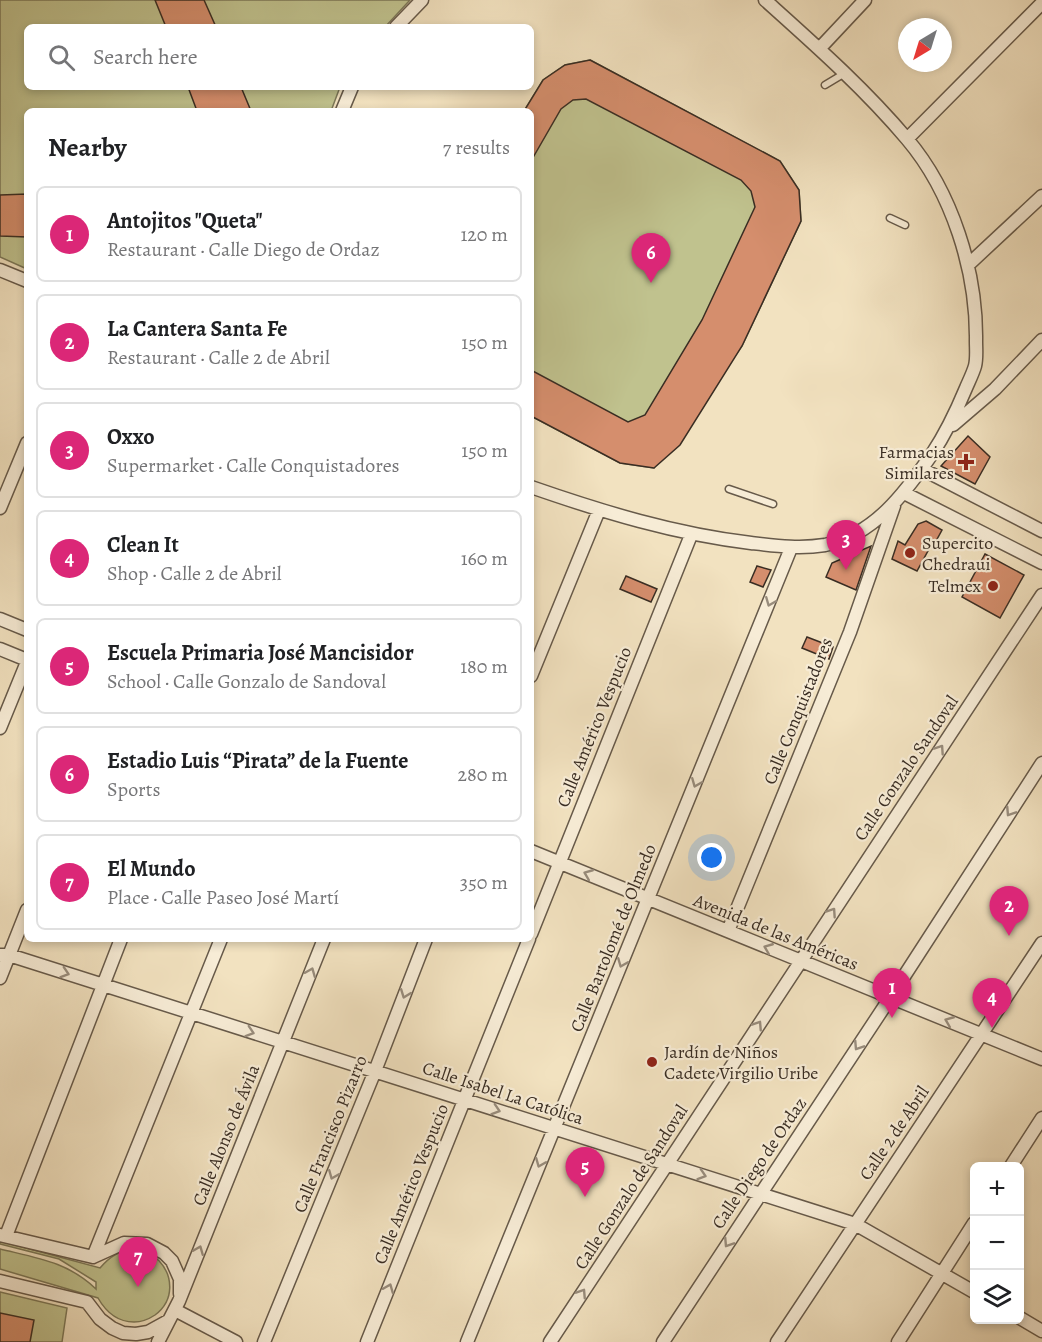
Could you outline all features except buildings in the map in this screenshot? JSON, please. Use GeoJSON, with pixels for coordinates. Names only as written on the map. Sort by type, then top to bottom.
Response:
{"type":"FeatureCollection","features":[{"type":"Feature","properties":{"kind":"street"},"geometry":{"type":"LineString","coordinates":[[399,24],[422,0]]}},
{"type":"Feature","properties":{"kind":"street"},"geometry":{"type":"LineString","coordinates":[[534,488],[598,510],[691,535],[791,548],[827,544],[855,535],[873,523],[922,469],[949,428],[975,365],[976,315],[968,265],[947,204],[907,139],[820,48],[765,0]]}},
{"type":"Feature","properties":{"kind":"street"},"geometry":{"type":"LineString","coordinates":[[820,48],[865,0]]}},
{"type":"Feature","properties":{"kind":"street"},"geometry":{"type":"LineString","coordinates":[[907,139],[1042,3]]}},
{"type":"Feature","properties":{"kind":"street"},"geometry":{"type":"LineString","coordinates":[[343,108],[351,90]]}},
{"type":"Feature","properties":{"kind":"street"},"geometry":{"type":"LineString","coordinates":[[968,265],[1042,196]]}},
{"type":"Feature","properties":{"kind":"street"},"geometry":{"type":"LineString","coordinates":[[0,270],[24,280]]}},
{"type":"Feature","properties":{"kind":"street"},"geometry":{"type":"LineString","coordinates":[[949,428],[995,389],[1042,340]]}},
{"type":"Feature","properties":{"kind":"street"},"geometry":{"type":"LineString","coordinates":[[0,508],[24,450]]}},
{"type":"Feature","properties":{"kind":"street"},"geometry":{"type":"LineString","coordinates":[[922,469],[1042,531]]}},
{"type":"Feature","properties":{"kind":"street"},"geometry":{"type":"LineString","coordinates":[[899,497],[1042,563]]}},
{"type":"Feature","properties":{"kind":"street","name":"Calle Conquistadores"},"geometry":{"type":"LineString","coordinates":[[728,931],[850,632],[899,497]]}},
{"type":"Feature","properties":{"kind":"street"},"geometry":{"type":"LineString","coordinates":[[534,669],[598,510]]}},
{"type":"Feature","properties":{"kind":"street","name":"Calle Américo Vespucio"},"geometry":{"type":"LineString","coordinates":[[534,927],[691,535]]}},
{"type":"Feature","properties":{"kind":"street","name":"Calle Bartolomé de Olmedo"},"geometry":{"type":"LineString","coordinates":[[467,1342],[791,548]]}},
{"type":"Feature","properties":{"kind":"street","name":"Calle Gonzalo Sandoval"},"geometry":{"type":"LineString","coordinates":[[800,961],[1042,595]]}},
{"type":"Feature","properties":{"kind":"street"},"geometry":{"type":"LineString","coordinates":[[0,619],[24,629]]}},
{"type":"Feature","properties":{"kind":"street"},"geometry":{"type":"LineString","coordinates":[[0,649],[24,660]]}},
{"type":"Feature","properties":{"kind":"street"},"geometry":{"type":"LineString","coordinates":[[0,728],[24,668]]}},
{"type":"Feature","properties":{"kind":"street","name":"Calle Diego de Ordaz"},"geometry":{"type":"LineString","coordinates":[[663,1342],[1042,763]]}},
{"type":"Feature","properties":{"kind":"street","name":"Avenida de las Américas"},"geometry":{"type":"LineString","coordinates":[[534,851],[1042,1059]]}},
{"type":"Feature","properties":{"kind":"street"},"geometry":{"type":"LineString","coordinates":[[0,978],[3,953],[24,915]]}},
{"type":"Feature","properties":{"kind":"street"},"geometry":{"type":"LineString","coordinates":[[120,942],[3,1235],[93,1257],[124,1243],[135,1242],[156,1247],[172,1261],[177,1271],[181,1287],[177,1305],[236,1342]]}},
{"type":"Feature","properties":{"kind":"street"},"geometry":{"type":"LineString","coordinates":[[93,1257],[220,942]]}},
{"type":"Feature","properties":{"kind":"street","name":"Calle Alonso de Ávila"},"geometry":{"type":"LineString","coordinates":[[158,1342],[177,1305],[323,942]]}},
{"type":"Feature","properties":{"kind":"street","name":"Calle Francisco Pizarro"},"geometry":{"type":"LineString","coordinates":[[264,1342],[375,1071],[425,942]]}},
{"type":"Feature","properties":{"kind":"street","name":"Calle Américo Vespucio"},"geometry":{"type":"LineString","coordinates":[[367,1342],[528,942]]}},
{"type":"Feature","properties":{"kind":"street","name":"Calle 2 de Abril"},"geometry":{"type":"LineString","coordinates":[[777,1342],[1042,943]]}},
{"type":"Feature","properties":{"kind":"street","name":"Calle Isabel La Católica"},"geometry":{"type":"LineString","coordinates":[[3,953],[855,1224],[970,1289]]}},
{"type":"Feature","properties":{"kind":"street","name":"Calle Gonzalo de Sandoval"},"geometry":{"type":"LineString","coordinates":[[550,1342],[800,961]]}},
{"type":"Feature","properties":{"kind":"street"},"geometry":{"type":"LineString","coordinates":[[1014,1162],[1042,1118]]}},
{"type":"Feature","properties":{"kind":"street"},"geometry":{"type":"LineString","coordinates":[[898,1342],[970,1231]]}},
{"type":"Feature","properties":{"kind":"street"},"geometry":{"type":"LineString","coordinates":[[0,1281],[87,1302],[100,1319],[112,1329],[123,1333],[148,1332],[168,1321]]}},
{"type":"Feature","properties":{"kind":"street"},"geometry":{"type":"LineString","coordinates":[[1024,1320],[1042,1331]]}},
{"type":"Feature","properties":{"kind":"lane"},"geometry":{"type":"LineString","coordinates":[[825,85],[845,73]]}},
{"type":"Feature","properties":{"kind":"lane"},"geometry":{"type":"LineString","coordinates":[[890,218],[905,225]]}},
{"type":"Feature","properties":{"kind":"lane"},"geometry":{"type":"LineString","coordinates":[[729,489],[773,504]]}},
{"type":"Feature","properties":{"kind":"green space"},"geometry":{"type":"Polygon","coordinates":[[[0,0],[410,0],[388,24],[24,24],[24,90],[339,90],[332,108],[24,108],[24,268],[0,257],[0,0]]]}},
{"type":"Feature","properties":{"kind":"green space"},"geometry":{"type":"Polygon","coordinates":[[[590,60],[780,161],[799,190],[801,221],[742,346],[654,468],[620,463],[534,418],[534,108],[526,108],[543,80],[565,65],[590,60]]]}},
{"type":"Feature","properties":{"kind":"green space"},"geometry":{"type":"Polygon","coordinates":[[[0,1241],[100,1268],[116,1254],[132,1249],[147,1252],[159,1261],[167,1273],[170,1287],[166,1302],[155,1315],[148,1319],[137,1322],[122,1320],[108,1312],[98,1298],[0,1269],[0,1249],[39,1258],[63,1267],[96,1289],[96,1282],[59,1259],[0,1244],[0,1241]]]}},
{"type":"Feature","properties":{"kind":"green space"},"geometry":{"type":"Polygon","coordinates":[[[0,1292],[67,1308],[62,1342],[0,1342],[0,1292]]]}},
{"type":"Feature","properties":{"kind":"place","name":"Estadio Luis “Pirata” de la Fuente"},"geometry":{"type":"Point","coordinates":[651,283]}},
{"type":"Feature","properties":{"kind":"place","name":"Farmacias Similares"},"geometry":{"type":"Point","coordinates":[966,462]}},
{"type":"Feature","properties":{"kind":"place","name":"Supercito Chedraui"},"geometry":{"type":"Point","coordinates":[910,553]}},
{"type":"Feature","properties":{"kind":"place","name":"Oxxo"},"geometry":{"type":"Point","coordinates":[846,570]}},
{"type":"Feature","properties":{"kind":"place","name":"Telmex"},"geometry":{"type":"Point","coordinates":[993,586]}},
{"type":"Feature","properties":{"kind":"place","name":"La Cantera Santa Fe"},"geometry":{"type":"Point","coordinates":[1009,936]}},
{"type":"Feature","properties":{"kind":"place","name":"Antojitos \"Queta\""},"geometry":{"type":"Point","coordinates":[892,1018]}},
{"type":"Feature","properties":{"kind":"place","name":"Clean It"},"geometry":{"type":"Point","coordinates":[992,1028]}},
{"type":"Feature","properties":{"kind":"place","name":"Jardín de Niños Cadete Virgilio Uribe"},"geometry":{"type":"Point","coordinates":[652,1062]}},
{"type":"Feature","properties":{"kind":"place","name":"Escuela Primaria José Mancisidor"},"geometry":{"type":"Point","coordinates":[585,1197]}},
{"type":"Feature","properties":{"kind":"place","name":"El Mundo"},"geometry":{"type":"Point","coordinates":[138,1287]}}]}
